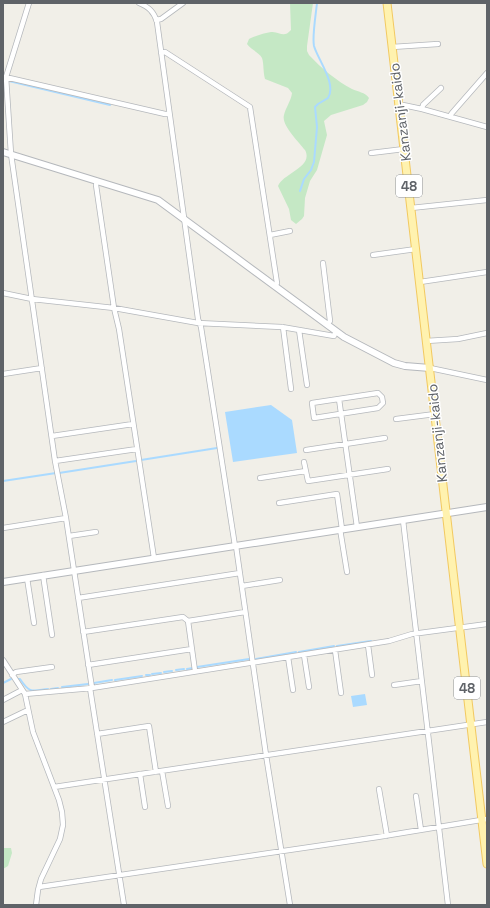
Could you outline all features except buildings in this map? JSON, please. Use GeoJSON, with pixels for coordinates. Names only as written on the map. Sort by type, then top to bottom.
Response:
{"type":"FeatureCollection","features":[{"type":"Feature","properties":{"kind":"main road","name":"Kanzanji-kaido"},"geometry":{"type":"LineString","coordinates":[[387,3],[459,627],[484,819],[487,864]]}},
{"type":"Feature","properties":{"kind":"street"},"geometry":{"type":"LineString","coordinates":[[29,3],[4,76],[11,154],[55,461],[69,536],[104,779],[124,905]]}},
{"type":"Feature","properties":{"kind":"street"},"geometry":{"type":"LineString","coordinates":[[139,3],[148,7],[152,11],[156,20],[199,323],[236,546],[266,755],[290,905]]}},
{"type":"Feature","properties":{"kind":"street"},"geometry":{"type":"LineString","coordinates":[[156,20],[161,19],[183,3]]}},
{"type":"Feature","properties":{"kind":"street"},"geometry":{"type":"LineString","coordinates":[[392,47],[438,44]]}},
{"type":"Feature","properties":{"kind":"street"},"geometry":{"type":"LineString","coordinates":[[161,53],[165,52],[250,107],[277,282],[275,286]]}},
{"type":"Feature","properties":{"kind":"street"},"geometry":{"type":"LineString","coordinates":[[450,116],[487,73]]}},
{"type":"Feature","properties":{"kind":"street"},"geometry":{"type":"LineString","coordinates":[[4,76],[169,114]]}},
{"type":"Feature","properties":{"kind":"street"},"geometry":{"type":"LineString","coordinates":[[422,110],[423,105],[441,88]]}},
{"type":"Feature","properties":{"kind":"street"},"geometry":{"type":"LineString","coordinates":[[399,106],[403,105],[450,116],[487,127]]}},
{"type":"Feature","properties":{"kind":"street"},"geometry":{"type":"LineString","coordinates":[[371,153],[404,149]]}},
{"type":"Feature","properties":{"kind":"street"},"geometry":{"type":"LineString","coordinates":[[3,152],[158,200],[183,217],[336,332],[394,364],[430,368],[487,380]]}},
{"type":"Feature","properties":{"kind":"street"},"geometry":{"type":"LineString","coordinates":[[97,181],[96,185],[114,308],[119,329],[154,558]]}},
{"type":"Feature","properties":{"kind":"street"},"geometry":{"type":"LineString","coordinates":[[411,208],[487,200]]}},
{"type":"Feature","properties":{"kind":"street"},"geometry":{"type":"LineString","coordinates":[[270,235],[290,231]]}},
{"type":"Feature","properties":{"kind":"street"},"geometry":{"type":"LineString","coordinates":[[373,256],[416,249]]}},
{"type":"Feature","properties":{"kind":"street"},"geometry":{"type":"LineString","coordinates":[[323,263],[330,321],[327,325]]}},
{"type":"Feature","properties":{"kind":"street"},"geometry":{"type":"LineString","coordinates":[[420,282],[487,272]]}},
{"type":"Feature","properties":{"kind":"street"},"geometry":{"type":"LineString","coordinates":[[3,293],[32,299],[114,308],[199,323],[283,327],[334,336],[336,332]]}},
{"type":"Feature","properties":{"kind":"street"},"geometry":{"type":"LineString","coordinates":[[283,327],[292,389]]}},
{"type":"Feature","properties":{"kind":"street"},"geometry":{"type":"LineString","coordinates":[[299,330],[307,385]]}},
{"type":"Feature","properties":{"kind":"street"},"geometry":{"type":"LineString","coordinates":[[426,340],[458,339],[487,333]]}},
{"type":"Feature","properties":{"kind":"street"},"geometry":{"type":"LineString","coordinates":[[3,374],[42,368]]}},
{"type":"Feature","properties":{"kind":"street"},"geometry":{"type":"LineString","coordinates":[[378,393],[382,397],[383,403],[378,408],[341,414],[314,418],[312,404],[378,393]]}},
{"type":"Feature","properties":{"kind":"street"},"geometry":{"type":"LineString","coordinates":[[339,399],[357,527]]}},
{"type":"Feature","properties":{"kind":"street"},"geometry":{"type":"LineString","coordinates":[[396,419],[435,414]]}},
{"type":"Feature","properties":{"kind":"street"},"geometry":{"type":"LineString","coordinates":[[52,436],[133,424]]}},
{"type":"Feature","properties":{"kind":"street"},"geometry":{"type":"LineString","coordinates":[[306,450],[385,438]]}},
{"type":"Feature","properties":{"kind":"street"},"geometry":{"type":"LineString","coordinates":[[55,461],[137,449]]}},
{"type":"Feature","properties":{"kind":"street"},"geometry":{"type":"LineString","coordinates":[[304,462],[308,481],[388,469]]}},
{"type":"Feature","properties":{"kind":"street"},"geometry":{"type":"LineString","coordinates":[[260,478],[306,471]]}},
{"type":"Feature","properties":{"kind":"street"},"geometry":{"type":"LineString","coordinates":[[279,503],[337,494],[347,572]]}},
{"type":"Feature","properties":{"kind":"street"},"geometry":{"type":"LineString","coordinates":[[3,582],[487,507]]}},
{"type":"Feature","properties":{"kind":"street"},"geometry":{"type":"LineString","coordinates":[[3,528],[66,518]]}},
{"type":"Feature","properties":{"kind":"street"},"geometry":{"type":"LineString","coordinates":[[403,520],[448,905]]}},
{"type":"Feature","properties":{"kind":"street"},"geometry":{"type":"LineString","coordinates":[[69,536],[96,532]]}},
{"type":"Feature","properties":{"kind":"street"},"geometry":{"type":"LineString","coordinates":[[78,598],[240,573]]}},
{"type":"Feature","properties":{"kind":"street"},"geometry":{"type":"LineString","coordinates":[[43,575],[52,635]]}},
{"type":"Feature","properties":{"kind":"street"},"geometry":{"type":"LineString","coordinates":[[27,578],[34,623]]}},
{"type":"Feature","properties":{"kind":"street"},"geometry":{"type":"LineString","coordinates":[[242,586],[280,580]]}},
{"type":"Feature","properties":{"kind":"street"},"geometry":{"type":"LineString","coordinates":[[188,621],[245,612]]}},
{"type":"Feature","properties":{"kind":"street"},"geometry":{"type":"LineString","coordinates":[[83,632],[183,616],[188,621],[195,672]]}},
{"type":"Feature","properties":{"kind":"street"},"geometry":{"type":"LineString","coordinates":[[25,694],[91,688],[389,642],[416,633],[487,624]]}},
{"type":"Feature","properties":{"kind":"street"},"geometry":{"type":"LineString","coordinates":[[368,645],[372,675]]}},
{"type":"Feature","properties":{"kind":"street"},"geometry":{"type":"LineString","coordinates":[[88,665],[192,648]]}},
{"type":"Feature","properties":{"kind":"street"},"geometry":{"type":"LineString","coordinates":[[335,650],[342,693]]}},
{"type":"Feature","properties":{"kind":"street"},"geometry":{"type":"LineString","coordinates":[[304,655],[309,687]]}},
{"type":"Feature","properties":{"kind":"street"},"geometry":{"type":"LineString","coordinates":[[288,657],[293,690]]}},
{"type":"Feature","properties":{"kind":"street"},"geometry":{"type":"LineString","coordinates":[[3,662],[25,694],[33,732],[62,812],[62,832],[58,845],[41,879],[36,905]]}},
{"type":"Feature","properties":{"kind":"street"},"geometry":{"type":"LineString","coordinates":[[12,675],[16,672],[52,667]]}},
{"type":"Feature","properties":{"kind":"street"},"geometry":{"type":"LineString","coordinates":[[394,685],[422,681]]}},
{"type":"Feature","properties":{"kind":"street"},"geometry":{"type":"LineString","coordinates":[[3,700],[22,690]]}},
{"type":"Feature","properties":{"kind":"street"},"geometry":{"type":"LineString","coordinates":[[3,722],[28,710]]}},
{"type":"Feature","properties":{"kind":"street"},"geometry":{"type":"LineString","coordinates":[[54,787],[487,722]]}},
{"type":"Feature","properties":{"kind":"street"},"geometry":{"type":"LineString","coordinates":[[98,734],[149,726],[156,772]]}},
{"type":"Feature","properties":{"kind":"street"},"geometry":{"type":"LineString","coordinates":[[162,771],[168,806]]}},
{"type":"Feature","properties":{"kind":"street"},"geometry":{"type":"LineString","coordinates":[[140,774],[145,807]]}},
{"type":"Feature","properties":{"kind":"street"},"geometry":{"type":"LineString","coordinates":[[379,789],[387,836]]}},
{"type":"Feature","properties":{"kind":"street"},"geometry":{"type":"LineString","coordinates":[[416,796],[421,830]]}},
{"type":"Feature","properties":{"kind":"street"},"geometry":{"type":"LineString","coordinates":[[39,887],[281,850],[387,836],[484,819]]}},
{"type":"Feature","properties":{"kind":"green space"},"geometry":{"type":"Polygon","coordinates":[[[290,3],[313,3],[307,46],[309,55],[335,78],[352,89],[366,94],[369,98],[363,105],[331,115],[324,121],[327,135],[317,170],[310,181],[305,198],[304,216],[296,224],[291,220],[289,209],[278,186],[281,181],[302,165],[307,156],[305,150],[285,124],[284,115],[292,93],[288,88],[265,79],[262,58],[247,44],[249,39],[271,32],[284,34],[288,33],[291,30],[290,3]]]}},
{"type":"Feature","properties":{"kind":"green space"},"geometry":{"type":"Polygon","coordinates":[[[3,848],[11,848],[12,853],[8,866],[3,869],[3,848]]]}},
{"type":"Feature","properties":{"kind":"water"},"geometry":{"type":"Polygon","coordinates":[[[271,405],[292,420],[297,453],[233,462],[225,412],[271,405]]]}},
{"type":"Feature","properties":{"kind":"water"},"geometry":{"type":"Polygon","coordinates":[[[365,694],[367,705],[353,707],[351,696],[365,694]]]}},
{"type":"Feature","properties":{"kind":"waterway"},"geometry":{"type":"LineString","coordinates":[[300,191],[304,179],[311,170],[314,162],[317,127],[315,107],[328,98],[330,92],[329,79],[314,46],[317,3]]}},
{"type":"Feature","properties":{"kind":"waterway"},"geometry":{"type":"LineString","coordinates":[[9,81],[110,105]]}},
{"type":"Feature","properties":{"kind":"waterway"},"geometry":{"type":"LineString","coordinates":[[141,460],[217,448]]}},
{"type":"Feature","properties":{"kind":"waterway"},"geometry":{"type":"LineString","coordinates":[[59,473],[136,461]]}},
{"type":"Feature","properties":{"kind":"waterway"},"geometry":{"type":"LineString","coordinates":[[3,481],[56,473]]}},
{"type":"Feature","properties":{"kind":"waterway"},"geometry":{"type":"LineString","coordinates":[[337,646],[371,641]]}},
{"type":"Feature","properties":{"kind":"waterway"},"geometry":{"type":"LineString","coordinates":[[299,652],[334,646]]}},
{"type":"Feature","properties":{"kind":"waterway"},"geometry":{"type":"LineString","coordinates":[[256,659],[296,652]]}},
{"type":"Feature","properties":{"kind":"waterway"},"geometry":{"type":"LineString","coordinates":[[197,667],[249,659]]}},
{"type":"Feature","properties":{"kind":"waterway"},"geometry":{"type":"LineString","coordinates":[[187,669],[193,668]]}},
{"type":"Feature","properties":{"kind":"waterway"},"geometry":{"type":"LineString","coordinates":[[176,670],[184,669]]}},
{"type":"Feature","properties":{"kind":"waterway"},"geometry":{"type":"LineString","coordinates":[[164,672],[172,671]]}},
{"type":"Feature","properties":{"kind":"waterway"},"geometry":{"type":"LineString","coordinates":[[152,674],[161,673]]}},
{"type":"Feature","properties":{"kind":"waterway"},"geometry":{"type":"LineString","coordinates":[[115,680],[142,676]]}},
{"type":"Feature","properties":{"kind":"waterway"},"geometry":{"type":"LineString","coordinates":[[3,683],[11,679]]}},
{"type":"Feature","properties":{"kind":"waterway"},"geometry":{"type":"LineString","coordinates":[[18,679],[20,679],[29,689],[48,689]]}},
{"type":"Feature","properties":{"kind":"waterway"},"geometry":{"type":"LineString","coordinates":[[94,683],[112,680]]}},
{"type":"Feature","properties":{"kind":"waterway"},"geometry":{"type":"LineString","coordinates":[[62,687],[88,684]]}},
{"type":"Feature","properties":{"kind":"waterway"},"geometry":{"type":"LineString","coordinates":[[51,689],[58,688]]}}]}
